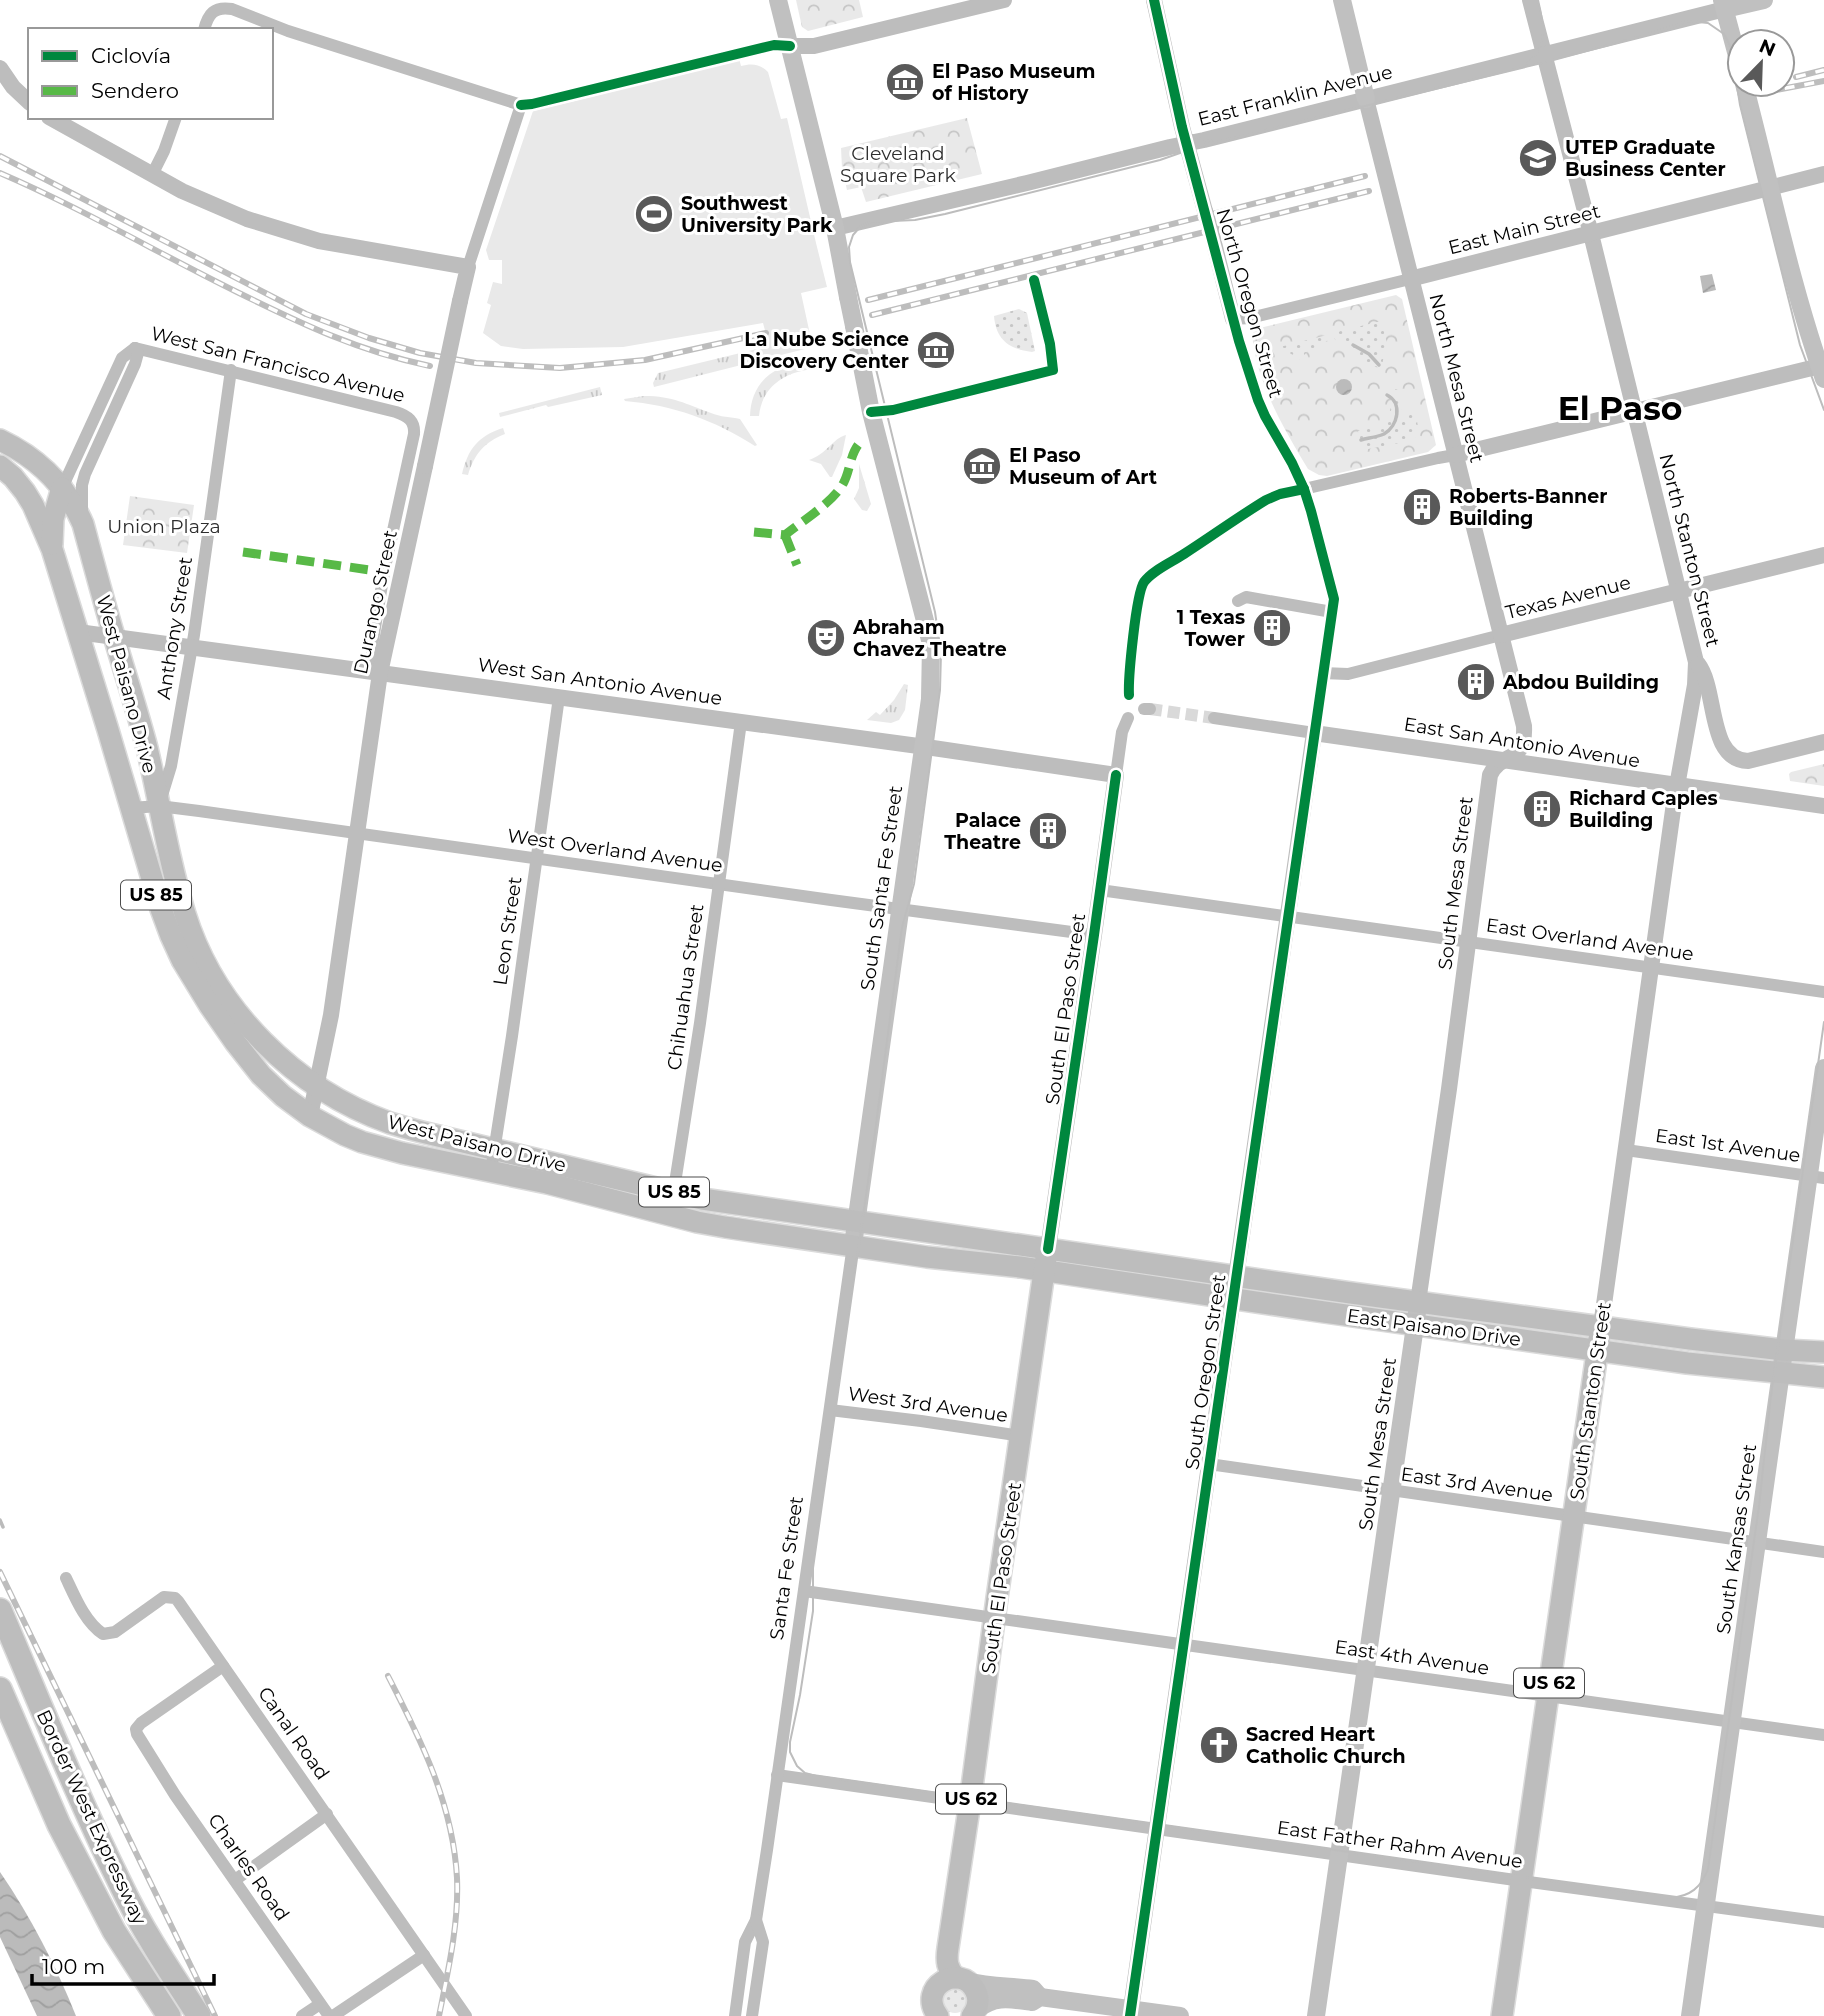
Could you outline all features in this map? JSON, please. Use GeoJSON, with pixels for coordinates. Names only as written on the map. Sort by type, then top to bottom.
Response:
{"type":"FeatureCollection","features":[{"type":"Feature","properties":{"kind":"highway","name":"Border West Expressway"},"geometry":{"type":"LineString","coordinates":[[0,1610],[120,1884],[154,1946],[199,2016]]}},
{"type":"Feature","properties":{"kind":"highway","name":"Border West Expressway"},"geometry":{"type":"LineString","coordinates":[[0,1689],[59,1825],[114,1931],[169,2016]]}},
{"type":"Feature","properties":{"kind":"main road","name":"South Santa Fe Street"},"geometry":{"type":"LineString","coordinates":[[778,0],[835,228],[871,412],[931,644],[930,699],[856,1222]]}},
{"type":"Feature","properties":{"kind":"main road","name":"North Mesa Street"},"geometry":{"type":"LineString","coordinates":[[1342,0],[1366,99]]}},
{"type":"Feature","properties":{"kind":"main road","name":"East Franklin Avenue"},"geometry":{"type":"LineString","coordinates":[[1723,4],[1764,0]]}},
{"type":"Feature","properties":{"kind":"main road"},"geometry":{"type":"LineString","coordinates":[[1723,4],[1729,28]]}},
{"type":"Feature","properties":{"kind":"main road"},"geometry":{"type":"LineString","coordinates":[[1748,98],[1791,266],[1822,370]]}},
{"type":"Feature","properties":{"kind":"main road","name":"West Paisano Drive"},"geometry":{"type":"LineString","coordinates":[[0,440],[44,468],[62,488],[83,524],[144,738],[173,872],[193,938],[227,999],[257,1036],[291,1067],[354,1107],[390,1123],[430,1134],[702,1199],[1048,1249]]}},
{"type":"Feature","properties":{"kind":"main road","name":"West Paisano Drive"},"geometry":{"type":"LineString","coordinates":[[0,466],[25,492],[52,549],[160,909],[189,972],[216,1015],[249,1061],[283,1096],[310,1116],[345,1136],[382,1148],[491,1171],[670,1215],[725,1227],[927,1257],[1045,1270]]}},
{"type":"Feature","properties":{"kind":"main road"},"geometry":{"type":"LineString","coordinates":[[52,549],[53,519],[62,488]]}},
{"type":"Feature","properties":{"kind":"main road","name":"South Kansas Street"},"geometry":{"type":"LineString","coordinates":[[1689,2016],[1707,1906],[1783,1350],[1816,1177],[1824,1068]]}},
{"type":"Feature","properties":{"kind":"main road","name":"Santa Fe Street"},"geometry":{"type":"LineString","coordinates":[[853,1245],[856,1222]]}},
{"type":"Feature","properties":{"kind":"main road","name":"East Paisano Drive"},"geometry":{"type":"LineString","coordinates":[[1048,1249],[1601,1326],[1783,1350],[1824,1352]]}},
{"type":"Feature","properties":{"kind":"main road","name":"South El Paso Street"},"geometry":{"type":"LineString","coordinates":[[962,1980],[950,1972],[947,1957],[1048,1249]]}},
{"type":"Feature","properties":{"kind":"main road","name":"East Paisano Drive"},"geometry":{"type":"LineString","coordinates":[[1045,1270],[1597,1350],[1780,1374],[1824,1377]]}},
{"type":"Feature","properties":{"kind":"main road","name":"South Mesa Street"},"geometry":{"type":"LineString","coordinates":[[1316,2016],[1418,1301]]}},
{"type":"Feature","properties":{"kind":"main road","name":"South Stanton Street"},"geometry":{"type":"LineString","coordinates":[[1502,2016],[1601,1326]]}},
{"type":"Feature","properties":{"kind":"main road"},"geometry":{"type":"LineString","coordinates":[[938,2016],[932,2002],[935,1988],[945,1980],[962,1980],[986,1986],[1008,1985],[1033,1989],[1040,1997],[1131,2013],[1180,2016]]}},
{"type":"Feature","properties":{"kind":"main road","name":"US 62"},"geometry":{"type":"LineString","coordinates":[[962,1980],[977,1993],[978,2004],[974,2013]]}},
{"type":"Feature","properties":{"kind":"main road"},"geometry":{"type":"LineString","coordinates":[[974,2013],[986,2002],[997,1999],[1032,2002],[1040,1997]]}},
{"type":"Feature","properties":{"kind":"street"},"geometry":{"type":"LineString","coordinates":[[790,46],[814,46],[964,5],[1003,0]]}},
{"type":"Feature","properties":{"kind":"street","name":"North Oregon Street"},"geometry":{"type":"LineString","coordinates":[[1154,0],[1233,319],[1258,400],[1304,489],[1333,594],[1314,733]]}},
{"type":"Feature","properties":{"kind":"street","name":"North Stanton Street"},"geometry":{"type":"LineString","coordinates":[[1530,0],[1591,234],[1696,662],[1695,684],[1676,786]]}},
{"type":"Feature","properties":{"kind":"street","name":"East Franklin Avenue"},"geometry":{"type":"LineString","coordinates":[[835,228],[1544,55],[1723,4]]}},
{"type":"Feature","properties":{"kind":"street","name":"Durango Street"},"geometry":{"type":"LineString","coordinates":[[205,28],[207,19],[215,10],[232,9],[288,31],[521,105],[468,267],[380,673],[331,1014],[310,1116]]}},
{"type":"Feature","properties":{"kind":"street"},"geometry":{"type":"LineString","coordinates":[[0,68],[13,87],[28,101]]}},
{"type":"Feature","properties":{"kind":"street","name":"North Mesa Street"},"geometry":{"type":"LineString","coordinates":[[1366,99],[1524,726],[1524,739],[1520,749],[1507,760]]}},
{"type":"Feature","properties":{"kind":"street"},"geometry":{"type":"LineString","coordinates":[[53,119],[152,175],[216,206],[279,230],[319,241],[468,267]]}},
{"type":"Feature","properties":{"kind":"street"},"geometry":{"type":"LineString","coordinates":[[152,175],[175,119]]}},
{"type":"Feature","properties":{"kind":"street","name":"East Main Street"},"geometry":{"type":"LineString","coordinates":[[1233,319],[1250,318],[1410,279],[1824,174]]}},
{"type":"Feature","properties":{"kind":"street"},"geometry":{"type":"LineString","coordinates":[[62,488],[122,358],[135,348],[138,353],[135,364],[85,474],[82,496],[83,524]]}},
{"type":"Feature","properties":{"kind":"street","name":"West San Francisco Avenue"},"geometry":{"type":"LineString","coordinates":[[135,348],[396,412],[410,419],[414,434],[384,572],[371,653],[380,673]]}},
{"type":"Feature","properties":{"kind":"street","name":"Anthony Street"},"geometry":{"type":"LineString","coordinates":[[159,806],[171,766],[192,648],[230,370]]}},
{"type":"Feature","properties":{"kind":"street"},"geometry":{"type":"LineString","coordinates":[[1304,489],[1822,370]]}},
{"type":"Feature","properties":{"kind":"street","name":"Texas Avenue"},"geometry":{"type":"LineString","coordinates":[[1322,673],[1348,674],[1824,555]]}},
{"type":"Feature","properties":{"kind":"street"},"geometry":{"type":"LineString","coordinates":[[1238,601],[1246,597],[1332,612]]}},
{"type":"Feature","properties":{"kind":"street","name":"West San Antonio Avenue"},"geometry":{"type":"LineString","coordinates":[[78,632],[923,746],[1116,775]]}},
{"type":"Feature","properties":{"kind":"street"},"geometry":{"type":"LineString","coordinates":[[1696,662],[1703,670],[1708,686],[1721,744],[1736,760],[1748,761],[1824,742]]}},
{"type":"Feature","properties":{"kind":"street","name":"Leon Street"},"geometry":{"type":"LineString","coordinates":[[491,1171],[559,697]]}},
{"type":"Feature","properties":{"kind":"street","name":"South El Paso Street"},"geometry":{"type":"LineString","coordinates":[[1048,1249],[1122,732],[1128,718]]}},
{"type":"Feature","properties":{"kind":"street","name":"East San Antonio Avenue"},"geometry":{"type":"LineString","coordinates":[[1214,718],[1824,806]]}},
{"type":"Feature","properties":{"kind":"street","name":"Chihuahua Street"},"geometry":{"type":"LineString","coordinates":[[670,1215],[698,1037],[741,722]]}},
{"type":"Feature","properties":{"kind":"street","name":"South Oregon Street"},"geometry":{"type":"LineString","coordinates":[[1131,2013],[1314,733]]}},
{"type":"Feature","properties":{"kind":"street","name":"South Mesa Street"},"geometry":{"type":"LineString","coordinates":[[1418,1301],[1490,775],[1496,766],[1507,760]]}},
{"type":"Feature","properties":{"kind":"street","name":"South Stanton Street"},"geometry":{"type":"LineString","coordinates":[[1601,1326],[1676,786]]}},
{"type":"Feature","properties":{"kind":"street","name":"West Overland Avenue"},"geometry":{"type":"LineString","coordinates":[[131,808],[159,806],[1094,935]]}},
{"type":"Feature","properties":{"kind":"street","name":"East Overland Avenue"},"geometry":{"type":"LineString","coordinates":[[1100,890],[1824,992]]}},
{"type":"Feature","properties":{"kind":"street","name":"East 1st Avenue"},"geometry":{"type":"LineString","coordinates":[[1626,1150],[1816,1177]]}},
{"type":"Feature","properties":{"kind":"street","name":"Santa Fe Street"},"geometry":{"type":"LineString","coordinates":[[735,2016],[745,1942],[756,1920],[853,1245]]}},
{"type":"Feature","properties":{"kind":"street","name":"West 3rd Avenue"},"geometry":{"type":"LineString","coordinates":[[830,1409],[1021,1436]]}},
{"type":"Feature","properties":{"kind":"street","name":"East 3rd Avenue"},"geometry":{"type":"LineString","coordinates":[[1209,1464],[1824,1552]]}},
{"type":"Feature","properties":{"kind":"street","name":"Canal Road"},"geometry":{"type":"LineString","coordinates":[[66,1578],[83,1610],[103,1634],[115,1632],[164,1597],[175,1598],[466,2016]]}},
{"type":"Feature","properties":{"kind":"street","name":"East 4th Avenue"},"geometry":{"type":"LineString","coordinates":[[804,1591],[1824,1735]]}},
{"type":"Feature","properties":{"kind":"street","name":"Charles Road"},"geometry":{"type":"LineString","coordinates":[[223,1665],[141,1723],[136,1730],[139,1739],[235,1880],[331,2016]]}},
{"type":"Feature","properties":{"kind":"street","name":"East Father Rahm Avenue"},"geometry":{"type":"LineString","coordinates":[[778,1775],[1824,1922]]}},
{"type":"Feature","properties":{"kind":"street"},"geometry":{"type":"LineString","coordinates":[[235,1880],[327,1814]]}},
{"type":"Feature","properties":{"kind":"street","name":"Santa Fe Street"},"geometry":{"type":"LineString","coordinates":[[752,2016],[763,1942],[756,1920]]}},
{"type":"Feature","properties":{"kind":"street"},"geometry":{"type":"LineString","coordinates":[[331,2016],[424,1955]]}},
{"type":"Feature","properties":{"kind":"street"},"geometry":{"type":"LineString","coordinates":[[302,2016],[320,2004]]}},
{"type":"Feature","properties":{"kind":"green space"},"geometry":{"type":"Polygon","coordinates":[[[796,0],[859,0],[863,17],[808,31],[802,27],[796,0]]]}},
{"type":"Feature","properties":{"kind":"green space","name":"Southwest University Park"},"geometry":{"type":"Polygon","coordinates":[[[739,58],[741,66],[756,65],[768,72],[781,119],[787,118],[827,287],[801,293],[811,339],[770,349],[763,323],[623,347],[523,349],[501,346],[483,333],[491,305],[487,303],[493,282],[502,284],[502,260],[489,260],[486,250],[533,111],[599,95],[598,92],[739,58]]]}},
{"type":"Feature","properties":{"kind":"green space","name":"Cleveland Square Park"},"geometry":{"type":"Polygon","coordinates":[[[967,118],[982,174],[866,202],[861,187],[847,190],[841,148],[967,118]]]}},
{"type":"Feature","properties":{"kind":"green space"},"geometry":{"type":"Polygon","coordinates":[[[1396,295],[1402,299],[1436,445],[1428,452],[1327,476],[1319,475],[1308,469],[1265,388],[1252,334],[1256,329],[1396,295]]]}},
{"type":"Feature","properties":{"kind":"green space"},"geometry":{"type":"Polygon","coordinates":[[[1019,309],[1027,313],[1035,351],[1024,351],[1010,346],[1001,337],[995,324],[994,316],[1019,309]]]}},
{"type":"Feature","properties":{"kind":"green space"},"geometry":{"type":"Polygon","coordinates":[[[1381,321],[1389,350],[1385,351],[1382,365],[1378,368],[1339,342],[1336,343],[1333,333],[1381,321]]]}},
{"type":"Feature","properties":{"kind":"green space"},"geometry":{"type":"Polygon","coordinates":[[[1327,335],[1328,340],[1311,352],[1308,350],[1301,360],[1280,347],[1327,335]]]}},
{"type":"Feature","properties":{"kind":"green space"},"geometry":{"type":"Polygon","coordinates":[[[811,339],[813,347],[654,387],[658,373],[769,346],[771,349],[811,339]]]}},
{"type":"Feature","properties":{"kind":"green space"},"geometry":{"type":"Polygon","coordinates":[[[803,363],[816,366],[815,369],[794,373],[777,382],[765,396],[759,416],[750,416],[754,394],[765,378],[782,368],[803,363]]]}},
{"type":"Feature","properties":{"kind":"green space"},"geometry":{"type":"Polygon","coordinates":[[[600,387],[602,395],[500,417],[499,413],[600,387]]]}},
{"type":"Feature","properties":{"kind":"green space"},"geometry":{"type":"Polygon","coordinates":[[[1395,389],[1398,390],[1402,412],[1415,409],[1418,427],[1415,440],[1363,450],[1358,431],[1380,425],[1388,419],[1395,389]]]}},
{"type":"Feature","properties":{"kind":"green space"},"geometry":{"type":"Polygon","coordinates":[[[644,396],[672,399],[714,414],[740,419],[757,445],[693,415],[624,399],[644,396]]]}},
{"type":"Feature","properties":{"kind":"green space"},"geometry":{"type":"Polygon","coordinates":[[[503,428],[505,434],[486,445],[473,461],[468,475],[462,474],[467,457],[475,445],[487,435],[503,428]]]}},
{"type":"Feature","properties":{"kind":"green space"},"geometry":{"type":"Polygon","coordinates":[[[846,435],[842,455],[830,477],[821,464],[809,460],[846,435]]]}},
{"type":"Feature","properties":{"kind":"green space"},"geometry":{"type":"Polygon","coordinates":[[[859,464],[871,504],[867,511],[862,510],[854,499],[859,488],[859,464]]]}},
{"type":"Feature","properties":{"kind":"green space","name":"Union Plaza"},"geometry":{"type":"Polygon","coordinates":[[[130,496],[194,505],[187,553],[123,545],[130,496]]]}},
{"type":"Feature","properties":{"kind":"green space"},"geometry":{"type":"Polygon","coordinates":[[[904,684],[908,685],[905,710],[899,720],[891,723],[867,720],[876,712],[880,715],[904,684]]]}},
{"type":"Feature","properties":{"kind":"green space"},"geometry":{"type":"Polygon","coordinates":[[[1824,764],[1824,786],[1790,781],[1791,772],[1824,764]]]}},
{"type":"Feature","properties":{"kind":"green space"},"geometry":{"type":"Polygon","coordinates":[[[955,1987],[964,1991],[968,2000],[964,2009],[955,2013],[946,2009],[942,2000],[946,1991],[955,1987]]]}},
{"type":"Feature","properties":{"kind":"water"},"geometry":{"type":"Polygon","coordinates":[[[1712,274],[1716,290],[1703,293],[1700,276],[1712,274]]]}},
{"type":"Feature","properties":{"kind":"water"},"geometry":{"type":"Polygon","coordinates":[[[1344,379],[1350,381],[1350,393],[1344,395],[1338,393],[1336,387],[1338,381],[1344,379]]]}},
{"type":"Feature","properties":{"kind":"water"},"geometry":{"type":"Polygon","coordinates":[[[0,1872],[42,1942],[76,2016],[37,2016],[0,1937],[0,1872]]]}},
{"type":"Feature","properties":{"kind":"waterway"},"geometry":{"type":"LineString","coordinates":[[1353,345],[1369,354],[1379,365]]}},
{"type":"Feature","properties":{"kind":"waterway"},"geometry":{"type":"LineString","coordinates":[[1361,440],[1384,434],[1393,426],[1397,409],[1387,395]]}},
{"type":"Feature","properties":{"kind":"waterway"},"geometry":{"type":"LineString","coordinates":[[0,1520],[3,1527]]}},
{"type":"Feature","properties":{"kind":"tunnel"},"geometry":{"type":"LineString","coordinates":[[1150,709],[1214,718]]}},
{"type":"Feature","properties":{"kind":"tram line"},"geometry":{"type":"LineString","coordinates":[[1147,0],[1177,118],[1191,134],[1212,141]]}},
{"type":"Feature","properties":{"kind":"tram line"},"geometry":{"type":"LineString","coordinates":[[1525,65],[1538,51],[1543,35],[1538,0]]}},
{"type":"Feature","properties":{"kind":"tram line"},"geometry":{"type":"LineString","coordinates":[[1824,410],[1800,345],[1740,105],[1731,48],[1724,34],[1708,23],[1688,21],[1546,62],[1200,146],[1160,160],[945,214],[915,220],[870,222],[860,227],[853,235],[849,247],[850,262],[935,612],[941,653],[940,690],[914,884],[902,927],[813,1568],[813,1611],[790,1742],[790,1752],[797,1766],[805,1773],[816,1776],[1671,1898],[1694,1890],[1708,1869],[1824,1022]]}},
{"type":"Feature","properties":{"kind":"railway"},"geometry":{"type":"LineString","coordinates":[[1796,77],[1824,70]]}},
{"type":"Feature","properties":{"kind":"railway"},"geometry":{"type":"LineString","coordinates":[[1796,86],[1824,81]]}},
{"type":"Feature","properties":{"kind":"railway"},"geometry":{"type":"LineString","coordinates":[[0,156],[306,314],[369,338],[420,353],[476,363],[560,368],[645,360],[766,333]]}},
{"type":"Feature","properties":{"kind":"railway"},"geometry":{"type":"LineString","coordinates":[[0,173],[308,326],[379,353],[430,366]]}},
{"type":"Feature","properties":{"kind":"railway"},"geometry":{"type":"LineString","coordinates":[[868,300],[1365,176]]}},
{"type":"Feature","properties":{"kind":"railway"},"geometry":{"type":"LineString","coordinates":[[872,315],[1369,191]]}},
{"type":"Feature","properties":{"kind":"railway"},"geometry":{"type":"LineString","coordinates":[[0,1572],[215,2016]]}},
{"type":"Feature","properties":{"kind":"railway"},"geometry":{"type":"LineString","coordinates":[[388,1676],[433,1773],[442,1798],[454,1851],[457,1878],[456,1913],[439,2016]]}},
{"type":"Feature","properties":{"kind":"marked path"},"geometry":{"type":"LineString","coordinates":[[754,532],[785,535],[825,504],[844,482],[858,445]]}},
{"type":"Feature","properties":{"kind":"marked path"},"geometry":{"type":"LineString","coordinates":[[785,535],[797,565]]}},
{"type":"Feature","properties":{"kind":"marked path"},"geometry":{"type":"LineString","coordinates":[[243,552],[384,572]]}},
{"type":"Feature","properties":{"kind":"cycle path"},"geometry":{"type":"LineString","coordinates":[[1130,2016],[1334,599],[1304,489],[1265,416],[1239,341],[1182,127],[1154,0]]}},
{"type":"Feature","properties":{"kind":"cycle path"},"geometry":{"type":"LineString","coordinates":[[521,105],[774,45],[790,46]]}},
{"type":"Feature","properties":{"kind":"cycle path"},"geometry":{"type":"LineString","coordinates":[[871,412],[893,410],[1053,370],[1050,344],[1034,280]]}},
{"type":"Feature","properties":{"kind":"cycle path"},"geometry":{"type":"LineString","coordinates":[[1129,695],[1135,619],[1144,582],[1157,570],[1266,500],[1304,489]]}},
{"type":"Feature","properties":{"kind":"cycle path"},"geometry":{"type":"LineString","coordinates":[[1048,1249],[1116,775]]}},
{"type":"Feature","properties":{"kind":"place","name":"El Paso Museum of History"},"geometry":{"type":"Point","coordinates":[905,82]}},
{"type":"Feature","properties":{"kind":"place","name":"UTEP Graduate Business Center"},"geometry":{"type":"Point","coordinates":[1538,158]}},
{"type":"Feature","properties":{"kind":"place","name":"Southwest University Park"},"geometry":{"type":"Point","coordinates":[654,214]}},
{"type":"Feature","properties":{"kind":"place","name":"La Nube Science Discovery Center"},"geometry":{"type":"Point","coordinates":[936,350]}},
{"type":"Feature","properties":{"kind":"place","name":"El Paso Museum of Art"},"geometry":{"type":"Point","coordinates":[982,466]}},
{"type":"Feature","properties":{"kind":"place","name":"Roberts-Banner Building"},"geometry":{"type":"Point","coordinates":[1422,507]}},
{"type":"Feature","properties":{"kind":"place","name":"1 Texas Tower"},"geometry":{"type":"Point","coordinates":[1272,628]}},
{"type":"Feature","properties":{"kind":"place","name":"Abraham Chavez Theatre"},"geometry":{"type":"Point","coordinates":[826,638]}},
{"type":"Feature","properties":{"kind":"place","name":"Abdou Building"},"geometry":{"type":"Point","coordinates":[1476,682]}},
{"type":"Feature","properties":{"kind":"place","name":"Richard Caples Building"},"geometry":{"type":"Point","coordinates":[1542,809]}},
{"type":"Feature","properties":{"kind":"place","name":"Palace Theatre"},"geometry":{"type":"Point","coordinates":[1048,831]}},
{"type":"Feature","properties":{"kind":"place","name":"Sacred Heart Catholic Church"},"geometry":{"type":"Point","coordinates":[1219,1745]}},
{"type":"Feature","properties":{"kind":"district","name":"El Paso"},"geometry":{"type":"Point","coordinates":[1620,408]}}]}
